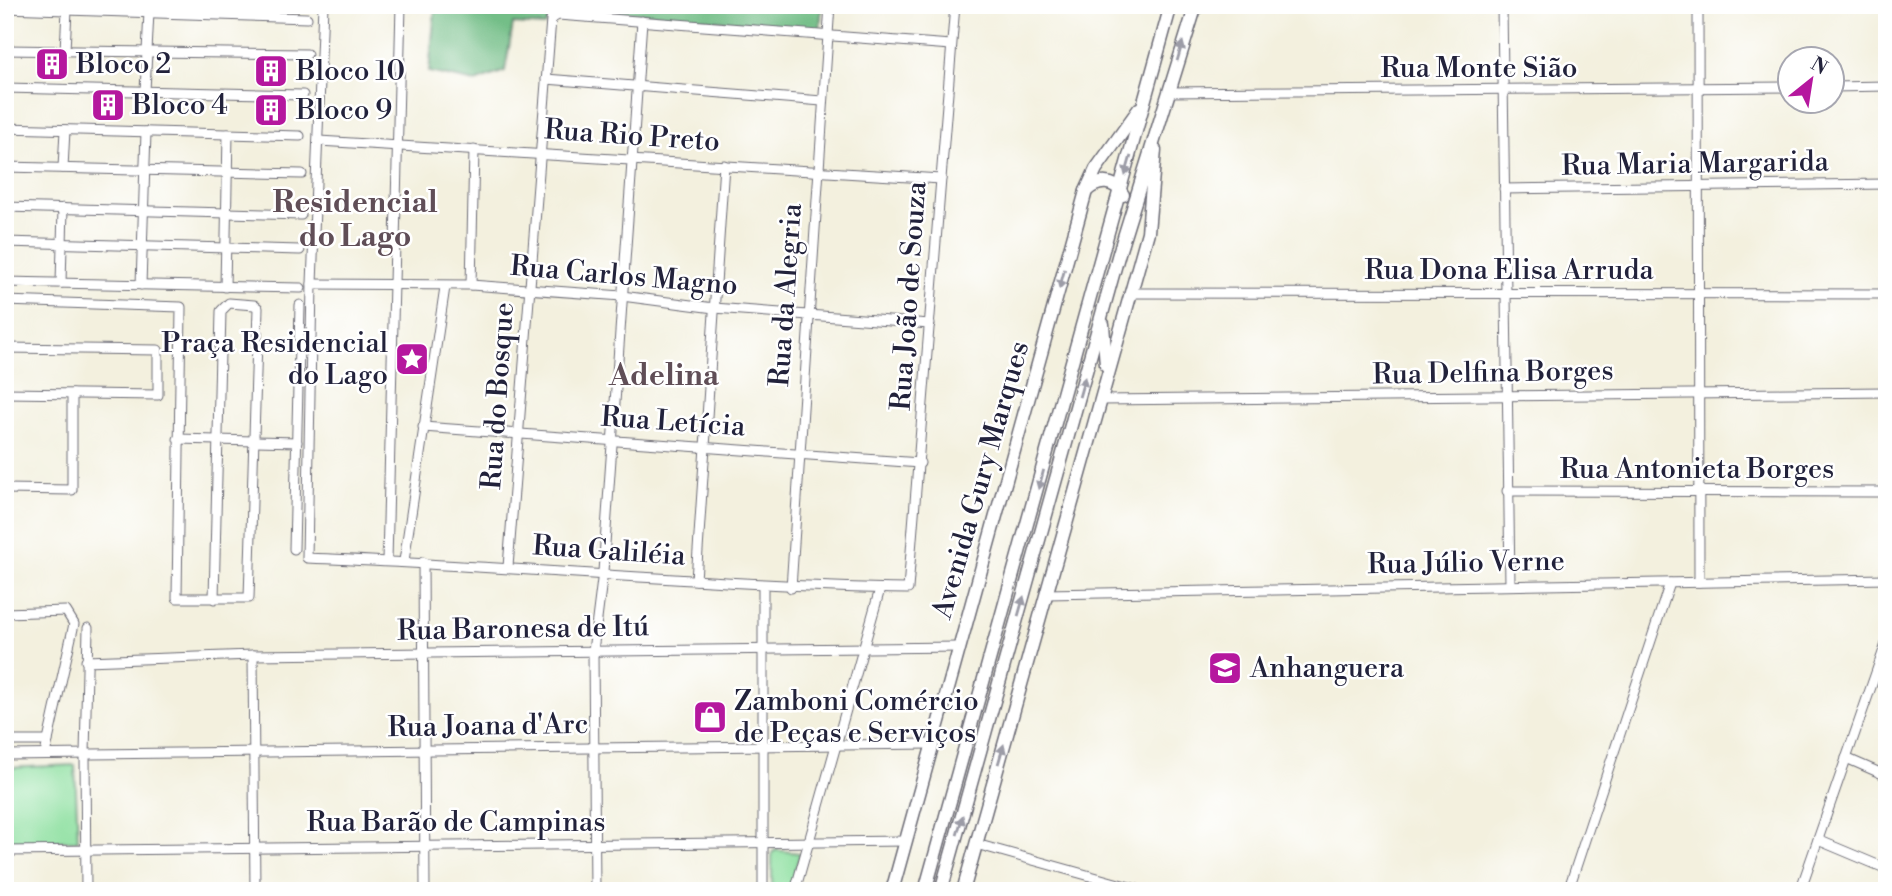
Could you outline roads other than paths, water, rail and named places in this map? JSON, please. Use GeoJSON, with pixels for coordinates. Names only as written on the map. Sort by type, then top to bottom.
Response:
{"type":"FeatureCollection","features":[{"type":"Feature","properties":{"kind":"main road","name":"Avenida Gury Marques"},"geometry":{"type":"LineString","coordinates":[[925,891],[1171,5]]}},
{"type":"Feature","properties":{"kind":"main road"},"geometry":{"type":"LineString","coordinates":[[942,891],[1119,253],[1196,5]]}},
{"type":"Feature","properties":{"kind":"main road","name":"Avenida Gury Marques"},"geometry":{"type":"LineString","coordinates":[[892,891],[1086,191],[1097,169],[1147,97]]}},
{"type":"Feature","properties":{"kind":"main road"},"geometry":{"type":"LineString","coordinates":[[963,891],[1151,216],[1157,125]]}},
{"type":"Feature","properties":{"kind":"main road"},"geometry":{"type":"LineString","coordinates":[[1086,191],[1101,182],[1121,190],[1126,206],[1119,253]]}},
{"type":"Feature","properties":{"kind":"main road"},"geometry":{"type":"LineString","coordinates":[[1102,313],[1107,376]]}},
{"type":"Feature","properties":{"kind":"street"},"geometry":{"type":"LineString","coordinates":[[312,284],[323,5]]}},
{"type":"Feature","properties":{"kind":"street"},"geometry":{"type":"LineString","coordinates":[[387,561],[401,5]]}},
{"type":"Feature","properties":{"kind":"street","name":"Rua da Alegria"},"geometry":{"type":"LineString","coordinates":[[791,588],[830,5]]}},
{"type":"Feature","properties":{"kind":"street","name":"Rua João de Souza"},"geometry":{"type":"LineString","coordinates":[[908,589],[955,5]]}},
{"type":"Feature","properties":{"kind":"street"},"geometry":{"type":"LineString","coordinates":[[1502,5],[1510,585]]}},
{"type":"Feature","properties":{"kind":"street"},"geometry":{"type":"LineString","coordinates":[[1698,5],[1699,582]]}},
{"type":"Feature","properties":{"kind":"street"},"geometry":{"type":"LineString","coordinates":[[5,8],[307,18]]}},
{"type":"Feature","properties":{"kind":"street"},"geometry":{"type":"LineString","coordinates":[[65,50],[67,10]]}},
{"type":"Feature","properties":{"kind":"street"},"geometry":{"type":"LineString","coordinates":[[145,91],[149,12]]}},
{"type":"Feature","properties":{"kind":"street","name":"Rua do Bosque"},"geometry":{"type":"LineString","coordinates":[[508,567],[551,19],[558,15],[642,21]]}},
{"type":"Feature","properties":{"kind":"street"},"geometry":{"type":"LineString","coordinates":[[595,891],[593,651],[603,572],[642,21],[951,45]]}},
{"type":"Feature","properties":{"kind":"street"},"geometry":{"type":"LineString","coordinates":[[5,50],[307,54]]}},
{"type":"Feature","properties":{"kind":"street"},"geometry":{"type":"LineString","coordinates":[[546,79],[822,101]]}},
{"type":"Feature","properties":{"kind":"street"},"geometry":{"type":"LineString","coordinates":[[1846,87],[1887,86]]}},
{"type":"Feature","properties":{"kind":"street","name":"Rua Monte Sião"},"geometry":{"type":"LineString","coordinates":[[1168,92],[1776,87]]}},
{"type":"Feature","properties":{"kind":"street"},"geometry":{"type":"LineString","coordinates":[[5,88],[303,95]]}},
{"type":"Feature","properties":{"kind":"street"},"geometry":{"type":"LineString","coordinates":[[5,128],[300,136]]}},
{"type":"Feature","properties":{"kind":"street"},"geometry":{"type":"LineString","coordinates":[[64,168],[65,130]]}},
{"type":"Feature","properties":{"kind":"street"},"geometry":{"type":"LineString","coordinates":[[141,285],[146,132]]}},
{"type":"Feature","properties":{"kind":"street"},"geometry":{"type":"LineString","coordinates":[[225,287],[228,134]]}},
{"type":"Feature","properties":{"kind":"street","name":"Rua Rio Preto"},"geometry":{"type":"LineString","coordinates":[[319,141],[941,179]]}},
{"type":"Feature","properties":{"kind":"street"},"geometry":{"type":"LineString","coordinates":[[471,285],[474,149]]}},
{"type":"Feature","properties":{"kind":"street"},"geometry":{"type":"LineString","coordinates":[[696,580],[724,165]]}},
{"type":"Feature","properties":{"kind":"street"},"geometry":{"type":"LineString","coordinates":[[5,167],[302,174]]}},
{"type":"Feature","properties":{"kind":"street","name":"Rua Maria Margarida"},"geometry":{"type":"LineString","coordinates":[[1504,189],[1887,184]]}},
{"type":"Feature","properties":{"kind":"street"},"geometry":{"type":"LineString","coordinates":[[5,207],[301,215]]}},
{"type":"Feature","properties":{"kind":"street"},"geometry":{"type":"LineString","coordinates":[[61,283],[63,208]]}},
{"type":"Feature","properties":{"kind":"street"},"geometry":{"type":"LineString","coordinates":[[5,242],[300,250]]}},
{"type":"Feature","properties":{"kind":"street"},"geometry":{"type":"LineString","coordinates":[[5,282],[301,288]]}},
{"type":"Feature","properties":{"kind":"street","name":"Rua Carlos Magno"},"geometry":{"type":"LineString","coordinates":[[312,284],[445,287],[471,285],[622,296],[714,309],[930,324]]}},
{"type":"Feature","properties":{"kind":"street","name":"Rua Galiléia"},"geometry":{"type":"LineString","coordinates":[[312,284],[307,558],[603,572],[791,588],[908,589]]}},
{"type":"Feature","properties":{"kind":"street"},"geometry":{"type":"LineString","coordinates":[[404,561],[445,287]]}},
{"type":"Feature","properties":{"kind":"street","name":"Rua Dona Elisa Arruda"},"geometry":{"type":"LineString","coordinates":[[1130,293],[1887,293]]}},
{"type":"Feature","properties":{"kind":"street"},"geometry":{"type":"LineString","coordinates":[[5,301],[57,305],[181,307],[177,598],[214,599],[249,598],[260,314],[254,305],[229,303],[221,311],[214,599]]}},
{"type":"Feature","properties":{"kind":"street"},"geometry":{"type":"LineString","coordinates":[[294,550],[300,305]]}},
{"type":"Feature","properties":{"kind":"street"},"geometry":{"type":"LineString","coordinates":[[5,348],[158,350],[158,395],[5,393]]}},
{"type":"Feature","properties":{"kind":"street","name":"Rua Delfina Borges"},"geometry":{"type":"LineString","coordinates":[[1100,400],[1887,392]]}},
{"type":"Feature","properties":{"kind":"street"},"geometry":{"type":"LineString","coordinates":[[5,489],[72,490],[72,394]]}},
{"type":"Feature","properties":{"kind":"street","name":"Rua Letícia"},"geometry":{"type":"LineString","coordinates":[[423,427],[920,463]]}},
{"type":"Feature","properties":{"kind":"street"},"geometry":{"type":"LineString","coordinates":[[178,439],[297,442]]}},
{"type":"Feature","properties":{"kind":"street","name":"Rua Antonieta Borges"},"geometry":{"type":"LineString","coordinates":[[1507,491],[1887,492]]}},
{"type":"Feature","properties":{"kind":"street"},"geometry":{"type":"LineString","coordinates":[[423,562],[425,891]]}},
{"type":"Feature","properties":{"kind":"street","name":"Rua Júlio Verne"},"geometry":{"type":"LineString","coordinates":[[1046,594],[1887,579]]}},
{"type":"Feature","properties":{"kind":"street"},"geometry":{"type":"LineString","coordinates":[[1568,891],[1670,583]]}},
{"type":"Feature","properties":{"kind":"street"},"geometry":{"type":"LineString","coordinates":[[763,585],[763,891]]}},
{"type":"Feature","properties":{"kind":"street"},"geometry":{"type":"LineString","coordinates":[[795,891],[880,589]]}},
{"type":"Feature","properties":{"kind":"street"},"geometry":{"type":"LineString","coordinates":[[5,613],[66,611],[74,624],[45,754]]}},
{"type":"Feature","properties":{"kind":"street"},"geometry":{"type":"LineString","coordinates":[[86,891],[84,849],[88,628]]}},
{"type":"Feature","properties":{"kind":"street"},"geometry":{"type":"LineString","coordinates":[[1800,891],[1887,641]]}},
{"type":"Feature","properties":{"kind":"street","name":"Rua Baronesa de Itú"},"geometry":{"type":"LineString","coordinates":[[86,661],[253,655],[960,647]]}},
{"type":"Feature","properties":{"kind":"street"},"geometry":{"type":"LineString","coordinates":[[253,655],[256,891]]}},
{"type":"Feature","properties":{"kind":"street"},"geometry":{"type":"LineString","coordinates":[[5,741],[48,741]]}},
{"type":"Feature","properties":{"kind":"street","name":"Rua Joana d'Arc"},"geometry":{"type":"LineString","coordinates":[[5,755],[931,744]]}},
{"type":"Feature","properties":{"kind":"street"},"geometry":{"type":"LineString","coordinates":[[1846,758],[1887,776]]}},
{"type":"Feature","properties":{"kind":"street"},"geometry":{"type":"LineString","coordinates":[[1818,840],[1887,869]]}},
{"type":"Feature","properties":{"kind":"street","name":"Rua Barão de Campinas"},"geometry":{"type":"LineString","coordinates":[[5,850],[906,841]]}},
{"type":"Feature","properties":{"kind":"street"},"geometry":{"type":"LineString","coordinates":[[976,844],[1144,891]]}},
{"type":"Feature","properties":{"kind":"place","name":"Bloco 2"},"geometry":{"type":"Point","coordinates":[52,64]}},
{"type":"Feature","properties":{"kind":"place","name":"Bloco 10"},"geometry":{"type":"Point","coordinates":[271,71]}},
{"type":"Feature","properties":{"kind":"place","name":"Bloco 4"},"geometry":{"type":"Point","coordinates":[108,105]}},
{"type":"Feature","properties":{"kind":"place","name":"Bloco 9"},"geometry":{"type":"Point","coordinates":[271,110]}},
{"type":"Feature","properties":{"kind":"place","name":"Praça Residencial do Lago"},"geometry":{"type":"Point","coordinates":[412,359]}},
{"type":"Feature","properties":{"kind":"place","name":"Anhanguera"},"geometry":{"type":"Point","coordinates":[1225,668]}},
{"type":"Feature","properties":{"kind":"place","name":"Zamboni Comércio de Peças e Serviços"},"geometry":{"type":"Point","coordinates":[710,717]}},
{"type":"Feature","properties":{"kind":"district","name":"Residencial do Lago"},"geometry":{"type":"Point","coordinates":[355,220]}},
{"type":"Feature","properties":{"kind":"district","name":"Adelina"},"geometry":{"type":"Point","coordinates":[664,376]}}]}
